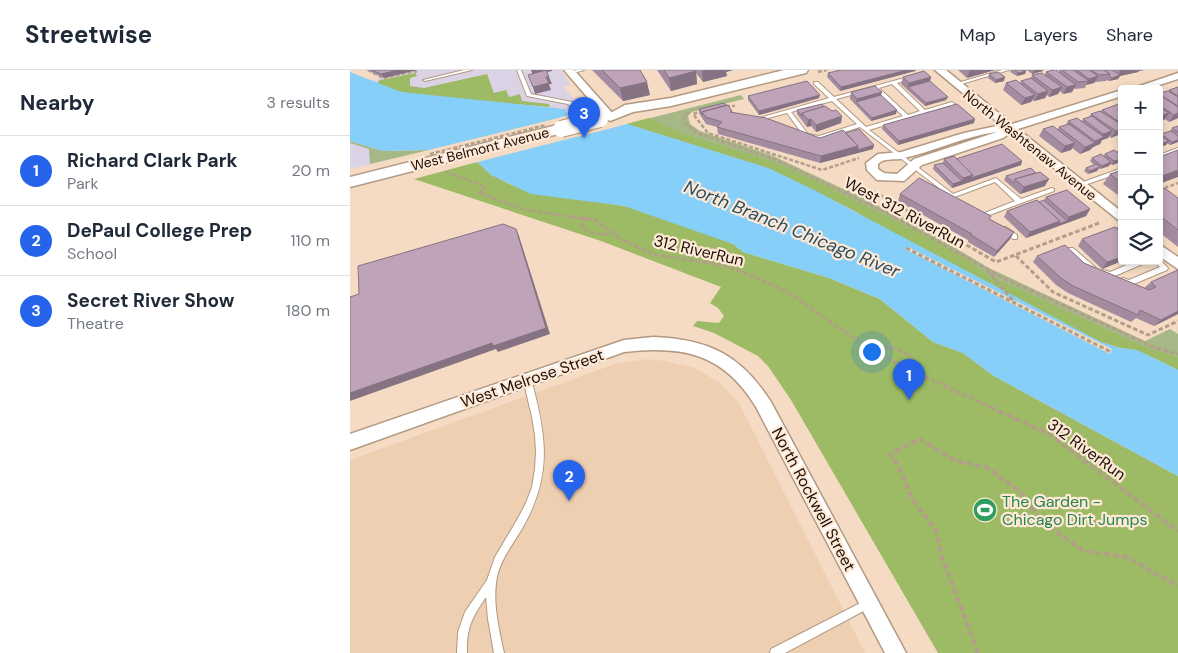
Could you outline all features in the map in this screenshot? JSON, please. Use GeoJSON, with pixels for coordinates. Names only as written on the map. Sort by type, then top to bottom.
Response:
{"type":"FeatureCollection","features":[{"type":"Feature","properties":{"kind":"main road","name":"West Belmont Avenue"},"geometry":{"type":"LineString","coordinates":[[350,182],[602,121],[630,116],[671,102],[801,70]]}},
{"type":"Feature","properties":{"kind":"street","name":"North Washtenaw Avenue"},"geometry":{"type":"LineString","coordinates":[[940,70],[1118,216]]}},
{"type":"Feature","properties":{"kind":"street"},"geometry":{"type":"LineString","coordinates":[[570,71],[602,121]]}},
{"type":"Feature","properties":{"kind":"street"},"geometry":{"type":"LineString","coordinates":[[1149,85],[1178,76]]}},
{"type":"Feature","properties":{"kind":"street"},"geometry":{"type":"LineString","coordinates":[[1009,128],[999,136],[913,165],[905,176],[887,178],[872,170],[874,160],[886,156],[899,156],[990,128],[1009,128],[1118,94]]}},
{"type":"Feature","properties":{"kind":"street"},"geometry":{"type":"LineString","coordinates":[[1163,256],[1178,264]]}},
{"type":"Feature","properties":{"kind":"street","name":"West Melrose Street"},"geometry":{"type":"LineString","coordinates":[[350,442],[601,352],[649,342],[694,348],[717,357]]}},
{"type":"Feature","properties":{"kind":"street","name":"North Rockwell Street"},"geometry":{"type":"LineString","coordinates":[[717,357],[736,369],[751,385],[766,407],[896,653]]}},
{"type":"Feature","properties":{"kind":"lane"},"geometry":{"type":"LineString","coordinates":[[425,80],[470,70]]}},
{"type":"Feature","properties":{"kind":"lane"},"geometry":{"type":"LineString","coordinates":[[519,70],[529,95],[570,103],[602,121]]}},
{"type":"Feature","properties":{"kind":"lane"},"geometry":{"type":"LineString","coordinates":[[570,71],[582,70]]}},
{"type":"Feature","properties":{"kind":"lane"},"geometry":{"type":"LineString","coordinates":[[956,84],[1007,70]]}},
{"type":"Feature","properties":{"kind":"lane"},"geometry":{"type":"LineString","coordinates":[[768,122],[759,120],[918,76]]}},
{"type":"Feature","properties":{"kind":"lane"},"geometry":{"type":"LineString","coordinates":[[893,82],[924,112]]}},
{"type":"Feature","properties":{"kind":"lane"},"geometry":{"type":"LineString","coordinates":[[816,83],[863,127],[960,201]]}},
{"type":"Feature","properties":{"kind":"lane"},"geometry":{"type":"LineString","coordinates":[[875,87],[907,117]]}},
{"type":"Feature","properties":{"kind":"lane"},"geometry":{"type":"LineString","coordinates":[[796,131],[818,138],[907,117],[952,104]]}},
{"type":"Feature","properties":{"kind":"lane"},"geometry":{"type":"LineString","coordinates":[[788,111],[805,134]]}},
{"type":"Feature","properties":{"kind":"lane"},"geometry":{"type":"LineString","coordinates":[[1163,155],[1178,150]]}},
{"type":"Feature","properties":{"kind":"lane"},"geometry":{"type":"LineString","coordinates":[[1080,185],[1118,171]]}},
{"type":"Feature","properties":{"kind":"lane"},"geometry":{"type":"LineString","coordinates":[[952,196],[996,180],[1020,202]]}},
{"type":"Feature","properties":{"kind":"lane"},"geometry":{"type":"LineString","coordinates":[[984,215],[1052,190]]}},
{"type":"Feature","properties":{"kind":"lane"},"geometry":{"type":"LineString","coordinates":[[976,210],[992,221]]}},
{"type":"Feature","properties":{"kind":"lane"},"geometry":{"type":"LineString","coordinates":[[1000,226],[1015,237]]}},
{"type":"Feature","properties":{"kind":"lane"},"geometry":{"type":"LineString","coordinates":[[1071,250],[1090,268],[1129,283],[1165,268],[1163,262]]}},
{"type":"Feature","properties":{"kind":"lane"},"geometry":{"type":"LineString","coordinates":[[1110,275],[1134,265]]}},
{"type":"Feature","properties":{"kind":"lane"},"geometry":{"type":"LineString","coordinates":[[462,653],[460,635],[466,616],[490,584],[503,550],[521,522],[535,494],[540,468],[539,420],[527,379]]}},
{"type":"Feature","properties":{"kind":"lane"},"geometry":{"type":"LineString","coordinates":[[490,584],[499,653]]}},
{"type":"Feature","properties":{"kind":"lane"},"geometry":{"type":"LineString","coordinates":[[775,653],[870,603]]}},
{"type":"Feature","properties":{"kind":"path"},"geometry":{"type":"LineString","coordinates":[[368,70],[383,78],[415,71],[425,80]]}},
{"type":"Feature","properties":{"kind":"path"},"geometry":{"type":"LineString","coordinates":[[723,102],[731,100]]}},
{"type":"Feature","properties":{"kind":"path","name":"West 312 RiverRun"},"geometry":{"type":"LineString","coordinates":[[707,106],[690,111],[684,117],[690,128],[697,133],[776,160],[909,224],[987,270],[1156,348],[1178,354]]}},
{"type":"Feature","properties":{"kind":"path"},"geometry":{"type":"LineString","coordinates":[[717,108],[735,106]]}},
{"type":"Feature","properties":{"kind":"path"},"geometry":{"type":"LineString","coordinates":[[709,110],[693,114],[708,133],[822,170],[863,157],[874,160]]}},
{"type":"Feature","properties":{"kind":"path"},"geometry":{"type":"LineString","coordinates":[[435,161],[553,123]]}},
{"type":"Feature","properties":{"kind":"path","name":"312 RiverRun"},"geometry":{"type":"LineString","coordinates":[[435,161],[446,172],[486,187],[479,193],[527,210],[587,218],[603,223],[613,233],[631,245],[653,254],[686,261],[715,264],[740,271],[786,291],[876,351],[920,374],[1049,434],[1178,531]]}},
{"type":"Feature","properties":{"kind":"path"},"geometry":{"type":"LineString","coordinates":[[1163,189],[1178,183]]}},
{"type":"Feature","properties":{"kind":"path"},"geometry":{"type":"LineString","coordinates":[[846,193],[854,188],[875,192],[996,262],[1099,223]]}},
{"type":"Feature","properties":{"kind":"path"},"geometry":{"type":"LineString","coordinates":[[587,218],[581,226],[584,229],[601,234],[613,233]]}},
{"type":"Feature","properties":{"kind":"path"},"geometry":{"type":"LineString","coordinates":[[906,248],[1111,352]]}},
{"type":"Feature","properties":{"kind":"path"},"geometry":{"type":"LineString","coordinates":[[1015,255],[1053,292],[1148,335],[1178,321]]}},
{"type":"Feature","properties":{"kind":"path"},"geometry":{"type":"LineString","coordinates":[[987,270],[992,279],[1015,303]]}},
{"type":"Feature","properties":{"kind":"path"},"geometry":{"type":"LineString","coordinates":[[876,351],[883,346],[895,346],[917,364],[920,374]]}},
{"type":"Feature","properties":{"kind":"path"},"geometry":{"type":"LineString","coordinates":[[978,653],[942,557],[936,530],[912,498],[899,467],[890,454],[920,440],[956,462],[986,467],[1021,492],[1042,522],[1084,551],[1127,557],[1178,586]]}},
{"type":"Feature","properties":{"kind":"shaded area"},"geometry":{"type":"Polygon","coordinates":[[[419,70],[560,70],[571,85],[563,87],[586,112],[568,116],[565,109],[381,86],[369,81],[419,70]]]}},
{"type":"Feature","properties":{"kind":"shaded area"},"geometry":{"type":"Polygon","coordinates":[[[350,141],[400,157],[350,169],[350,141]]]}},
{"type":"Feature","properties":{"kind":"shaded area"},"geometry":{"type":"Polygon","coordinates":[[[647,359],[695,368],[720,383],[739,403],[865,653],[350,653],[350,460],[615,364],[647,359]]]}},
{"type":"Feature","properties":{"kind":"green space"},"geometry":{"type":"Polygon","coordinates":[[[415,73],[417,76],[410,78],[410,86],[424,88],[487,74],[494,93],[506,90],[509,97],[520,94],[522,101],[549,104],[550,107],[434,97],[401,92],[376,84],[380,80],[415,73]]]}},
{"type":"Feature","properties":{"kind":"green space"},"geometry":{"type":"Polygon","coordinates":[[[741,95],[744,99],[692,112],[688,116],[690,124],[700,131],[771,155],[854,194],[862,194],[872,203],[912,222],[989,268],[1145,341],[1170,329],[1178,334],[1178,370],[1156,357],[1101,342],[895,235],[853,210],[768,168],[627,124],[741,95]]]}},
{"type":"Feature","properties":{"kind":"green space"},"geometry":{"type":"Polygon","coordinates":[[[649,118],[692,136],[767,160],[819,182],[950,249],[980,269],[991,279],[994,278],[1145,347],[1178,358],[1178,370],[1137,350],[1120,348],[1101,342],[895,235],[853,210],[768,168],[627,124],[649,118]]]}},
{"type":"Feature","properties":{"kind":"green space"},"geometry":{"type":"Polygon","coordinates":[[[350,141],[383,151],[429,150],[370,164],[369,149],[350,143],[350,141]]]}},
{"type":"Feature","properties":{"kind":"green space"},"geometry":{"type":"Polygon","coordinates":[[[477,162],[511,185],[547,195],[624,206],[652,213],[733,244],[743,252],[829,278],[880,299],[933,342],[963,353],[994,376],[1178,476],[1178,653],[938,653],[791,400],[768,366],[758,356],[714,333],[693,326],[697,321],[719,323],[724,316],[718,308],[710,303],[721,287],[601,241],[414,179],[477,162]]]}},
{"type":"Feature","properties":{"kind":"water","name":"North Branch Chicago River"},"geometry":{"type":"Polygon","coordinates":[[[350,72],[401,92],[565,109],[577,137],[627,124],[768,168],[814,190],[1101,342],[1120,348],[1137,350],[1178,370],[1178,476],[994,376],[963,353],[933,342],[880,299],[829,278],[743,252],[733,244],[624,206],[531,194],[491,175],[477,162],[471,140],[429,150],[383,151],[350,141],[350,72]]]}},
{"type":"Feature","properties":{"kind":"pier"},"geometry":{"type":"Polygon","coordinates":[[[570,115],[578,134],[612,125],[615,127],[474,163],[469,143],[430,152],[429,150],[570,115]]]}},
{"type":"Feature","properties":{"kind":"pier"},"geometry":{"type":"Polygon","coordinates":[[[908,247],[1112,349],[1110,354],[905,249],[908,247]]]}},
{"type":"Feature","properties":{"kind":"building"},"geometry":{"type":"Polygon","coordinates":[[[372,70],[399,70],[381,74],[372,70]]]}},
{"type":"Feature","properties":{"kind":"building"},"geometry":{"type":"Polygon","coordinates":[[[546,70],[549,77],[546,77],[549,83],[533,87],[528,75],[546,70]]]}},
{"type":"Feature","properties":{"kind":"building"},"geometry":{"type":"Polygon","coordinates":[[[602,70],[640,70],[647,82],[620,88],[602,70]]]}},
{"type":"Feature","properties":{"kind":"building"},"geometry":{"type":"Polygon","coordinates":[[[664,70],[695,70],[696,71],[669,78],[664,70]]]}},
{"type":"Feature","properties":{"kind":"building"},"geometry":{"type":"Polygon","coordinates":[[[841,70],[907,70],[841,87],[828,73],[841,70]]]}},
{"type":"Feature","properties":{"kind":"building"},"geometry":{"type":"Polygon","coordinates":[[[1015,70],[1026,70],[1026,71],[1018,73],[1015,70]]]}},
{"type":"Feature","properties":{"kind":"building"},"geometry":{"type":"Polygon","coordinates":[[[1056,70],[1076,85],[1067,87],[1046,72],[1056,70]]]}},
{"type":"Feature","properties":{"kind":"building"},"geometry":{"type":"Polygon","coordinates":[[[1062,70],[1073,70],[1089,81],[1078,82],[1062,70]]]}},
{"type":"Feature","properties":{"kind":"building"},"geometry":{"type":"Polygon","coordinates":[[[1077,70],[1089,70],[1098,76],[1089,79],[1077,70]]]}},
{"type":"Feature","properties":{"kind":"building"},"geometry":{"type":"Polygon","coordinates":[[[1091,70],[1104,70],[1110,74],[1099,75],[1091,70]]]}},
{"type":"Feature","properties":{"kind":"building"},"geometry":{"type":"Polygon","coordinates":[[[1104,70],[1112,70],[1120,75],[1112,78],[1104,70]]]}},
{"type":"Feature","properties":{"kind":"building"},"geometry":{"type":"Polygon","coordinates":[[[924,71],[931,77],[909,83],[903,77],[924,71]]]}},
{"type":"Feature","properties":{"kind":"building"},"geometry":{"type":"Polygon","coordinates":[[[998,72],[1005,77],[996,80],[989,74],[998,72]]]}},
{"type":"Feature","properties":{"kind":"building"},"geometry":{"type":"Polygon","coordinates":[[[1042,73],[1062,87],[1052,90],[1032,75],[1042,73]]]}},
{"type":"Feature","properties":{"kind":"building"},"geometry":{"type":"Polygon","coordinates":[[[1031,78],[1048,91],[1038,94],[1021,81],[1031,78]]]}},
{"type":"Feature","properties":{"kind":"building"},"geometry":{"type":"Polygon","coordinates":[[[1016,80],[1035,95],[1025,98],[1006,83],[1016,80]]]}},
{"type":"Feature","properties":{"kind":"building"},"geometry":{"type":"Polygon","coordinates":[[[807,81],[820,95],[759,111],[748,96],[807,81]]]}},
{"type":"Feature","properties":{"kind":"building"},"geometry":{"type":"Polygon","coordinates":[[[930,81],[948,97],[926,103],[908,87],[930,81]]]}},
{"type":"Feature","properties":{"kind":"building"},"geometry":{"type":"Polygon","coordinates":[[[875,86],[882,92],[857,99],[851,92],[875,86]]]}},
{"type":"Feature","properties":{"kind":"building"},"geometry":{"type":"Polygon","coordinates":[[[1178,87],[1178,96],[1169,90],[1178,87]]]}},
{"type":"Feature","properties":{"kind":"building"},"geometry":{"type":"Polygon","coordinates":[[[1168,91],[1178,97],[1178,106],[1163,97],[1163,92],[1168,91]]]}},
{"type":"Feature","properties":{"kind":"building"},"geometry":{"type":"Polygon","coordinates":[[[881,95],[897,110],[872,118],[856,102],[881,95]]]}},
{"type":"Feature","properties":{"kind":"building"},"geometry":{"type":"Polygon","coordinates":[[[1163,97],[1178,107],[1178,113],[1174,115],[1163,108],[1163,97]]]}},
{"type":"Feature","properties":{"kind":"building"},"geometry":{"type":"Polygon","coordinates":[[[724,103],[726,105],[702,112],[703,115],[699,109],[724,103]]]}},
{"type":"Feature","properties":{"kind":"building"},"geometry":{"type":"Polygon","coordinates":[[[822,104],[824,107],[802,113],[802,116],[797,110],[822,104]]]}},
{"type":"Feature","properties":{"kind":"building"},"geometry":{"type":"Polygon","coordinates":[[[957,104],[975,119],[899,141],[883,125],[957,104]]]}},
{"type":"Feature","properties":{"kind":"building"},"geometry":{"type":"Polygon","coordinates":[[[1118,104],[1118,121],[1102,110],[1118,104]]]}},
{"type":"Feature","properties":{"kind":"building"},"geometry":{"type":"Polygon","coordinates":[[[728,105],[732,111],[730,112],[766,118],[820,138],[843,130],[858,146],[821,156],[717,127],[722,122],[706,117],[702,112],[728,105]]]}},
{"type":"Feature","properties":{"kind":"building"},"geometry":{"type":"Polygon","coordinates":[[[825,106],[832,111],[836,110],[842,116],[816,125],[802,113],[825,106]]]}},
{"type":"Feature","properties":{"kind":"building"},"geometry":{"type":"Polygon","coordinates":[[[1163,109],[1169,113],[1163,115],[1163,109]]]}},
{"type":"Feature","properties":{"kind":"building"},"geometry":{"type":"Polygon","coordinates":[[[1100,111],[1118,122],[1118,130],[1116,131],[1091,114],[1100,111]]]}},
{"type":"Feature","properties":{"kind":"building"},"geometry":{"type":"Polygon","coordinates":[[[1092,116],[1112,131],[1103,134],[1083,119],[1092,116]]]}},
{"type":"Feature","properties":{"kind":"building"},"geometry":{"type":"Polygon","coordinates":[[[1077,118],[1104,137],[1095,141],[1068,121],[1077,118]]]}},
{"type":"Feature","properties":{"kind":"building"},"geometry":{"type":"Polygon","coordinates":[[[1069,124],[1095,143],[1085,147],[1059,127],[1069,124]]]}},
{"type":"Feature","properties":{"kind":"building"},"geometry":{"type":"Polygon","coordinates":[[[1053,126],[1075,143],[1065,146],[1043,129],[1053,126]]]}},
{"type":"Feature","properties":{"kind":"building"},"geometry":{"type":"Polygon","coordinates":[[[1178,126],[1178,132],[1172,128],[1178,126]]]}},
{"type":"Feature","properties":{"kind":"building"},"geometry":{"type":"Polygon","coordinates":[[[859,129],[874,145],[858,150],[858,146],[846,133],[859,129]]]}},
{"type":"Feature","properties":{"kind":"building"},"geometry":{"type":"Polygon","coordinates":[[[1171,131],[1178,136],[1178,140],[1172,142],[1163,133],[1171,131]]]}},
{"type":"Feature","properties":{"kind":"building"},"geometry":{"type":"Polygon","coordinates":[[[1163,137],[1169,141],[1163,143],[1163,137]]]}},
{"type":"Feature","properties":{"kind":"building"},"geometry":{"type":"Polygon","coordinates":[[[1002,144],[1022,161],[971,178],[973,175],[956,159],[1002,144]]]}},
{"type":"Feature","properties":{"kind":"building"},"geometry":{"type":"Polygon","coordinates":[[[1114,150],[1118,153],[1118,160],[1114,161],[1105,154],[1114,150]]]}},
{"type":"Feature","properties":{"kind":"building"},"geometry":{"type":"Polygon","coordinates":[[[1178,150],[1178,170],[1163,176],[1163,156],[1178,150]]]}},
{"type":"Feature","properties":{"kind":"building"},"geometry":{"type":"Polygon","coordinates":[[[1101,154],[1111,162],[1102,166],[1092,158],[1101,154]]]}},
{"type":"Feature","properties":{"kind":"building"},"geometry":{"type":"Polygon","coordinates":[[[954,156],[973,175],[963,178],[944,159],[954,156]]]}},
{"type":"Feature","properties":{"kind":"building"},"geometry":{"type":"Polygon","coordinates":[[[943,163],[962,181],[953,184],[934,165],[943,163]]]}},
{"type":"Feature","properties":{"kind":"building"},"geometry":{"type":"Polygon","coordinates":[[[1096,164],[1100,167],[1090,171],[1086,168],[1096,164]]]}},
{"type":"Feature","properties":{"kind":"building"},"geometry":{"type":"Polygon","coordinates":[[[1031,168],[1036,173],[1015,179],[1014,183],[1006,176],[1031,168]]]}},
{"type":"Feature","properties":{"kind":"building"},"geometry":{"type":"Polygon","coordinates":[[[1118,171],[1118,180],[1110,174],[1118,171]]]}},
{"type":"Feature","properties":{"kind":"building"},"geometry":{"type":"Polygon","coordinates":[[[1040,172],[1049,179],[1024,187],[1015,179],[1040,172]]]}},
{"type":"Feature","properties":{"kind":"building"},"geometry":{"type":"Polygon","coordinates":[[[919,178],[991,216],[989,219],[1014,232],[997,251],[972,234],[900,194],[919,178]]]}},
{"type":"Feature","properties":{"kind":"building"},"geometry":{"type":"Polygon","coordinates":[[[1163,188],[1178,198],[1178,230],[1163,218],[1163,188]]]}},
{"type":"Feature","properties":{"kind":"building"},"geometry":{"type":"Polygon","coordinates":[[[1067,190],[1090,209],[1069,217],[1046,197],[1067,190]]]}},
{"type":"Feature","properties":{"kind":"building"},"geometry":{"type":"Polygon","coordinates":[[[1037,200],[1060,221],[1030,232],[1007,211],[1037,200]]]}},
{"type":"Feature","properties":{"kind":"building"},"geometry":{"type":"Polygon","coordinates":[[[1044,200],[1067,221],[1058,224],[1060,221],[1039,202],[1044,200]]]}},
{"type":"Feature","properties":{"kind":"building"},"geometry":{"type":"Polygon","coordinates":[[[503,224],[516,229],[546,328],[493,346],[492,343],[350,393],[350,297],[359,294],[358,266],[503,224]]]}},
{"type":"Feature","properties":{"kind":"building"},"geometry":{"type":"Polygon","coordinates":[[[1115,227],[1118,230],[1118,258],[1107,262],[1082,239],[1115,227]]]}},
{"type":"Feature","properties":{"kind":"building"},"geometry":{"type":"Polygon","coordinates":[[[1065,245],[1084,263],[1149,290],[1156,287],[1151,282],[1178,270],[1178,311],[1161,320],[1140,310],[1138,315],[1073,286],[1061,278],[1037,256],[1065,245]]]}},
{"type":"Feature","properties":{"kind":"place","name":"Secret River Show"},"geometry":{"type":"Point","coordinates":[584,138]}},
{"type":"Feature","properties":{"kind":"place","name":"Richard Clark Park"},"geometry":{"type":"Point","coordinates":[909,400]}},
{"type":"Feature","properties":{"kind":"place","name":"DePaul College Prep"},"geometry":{"type":"Point","coordinates":[569,501]}},
{"type":"Feature","properties":{"kind":"place","name":"The Garden - Chicago Dirt Jumps"},"geometry":{"type":"Point","coordinates":[985,510]}}]}
